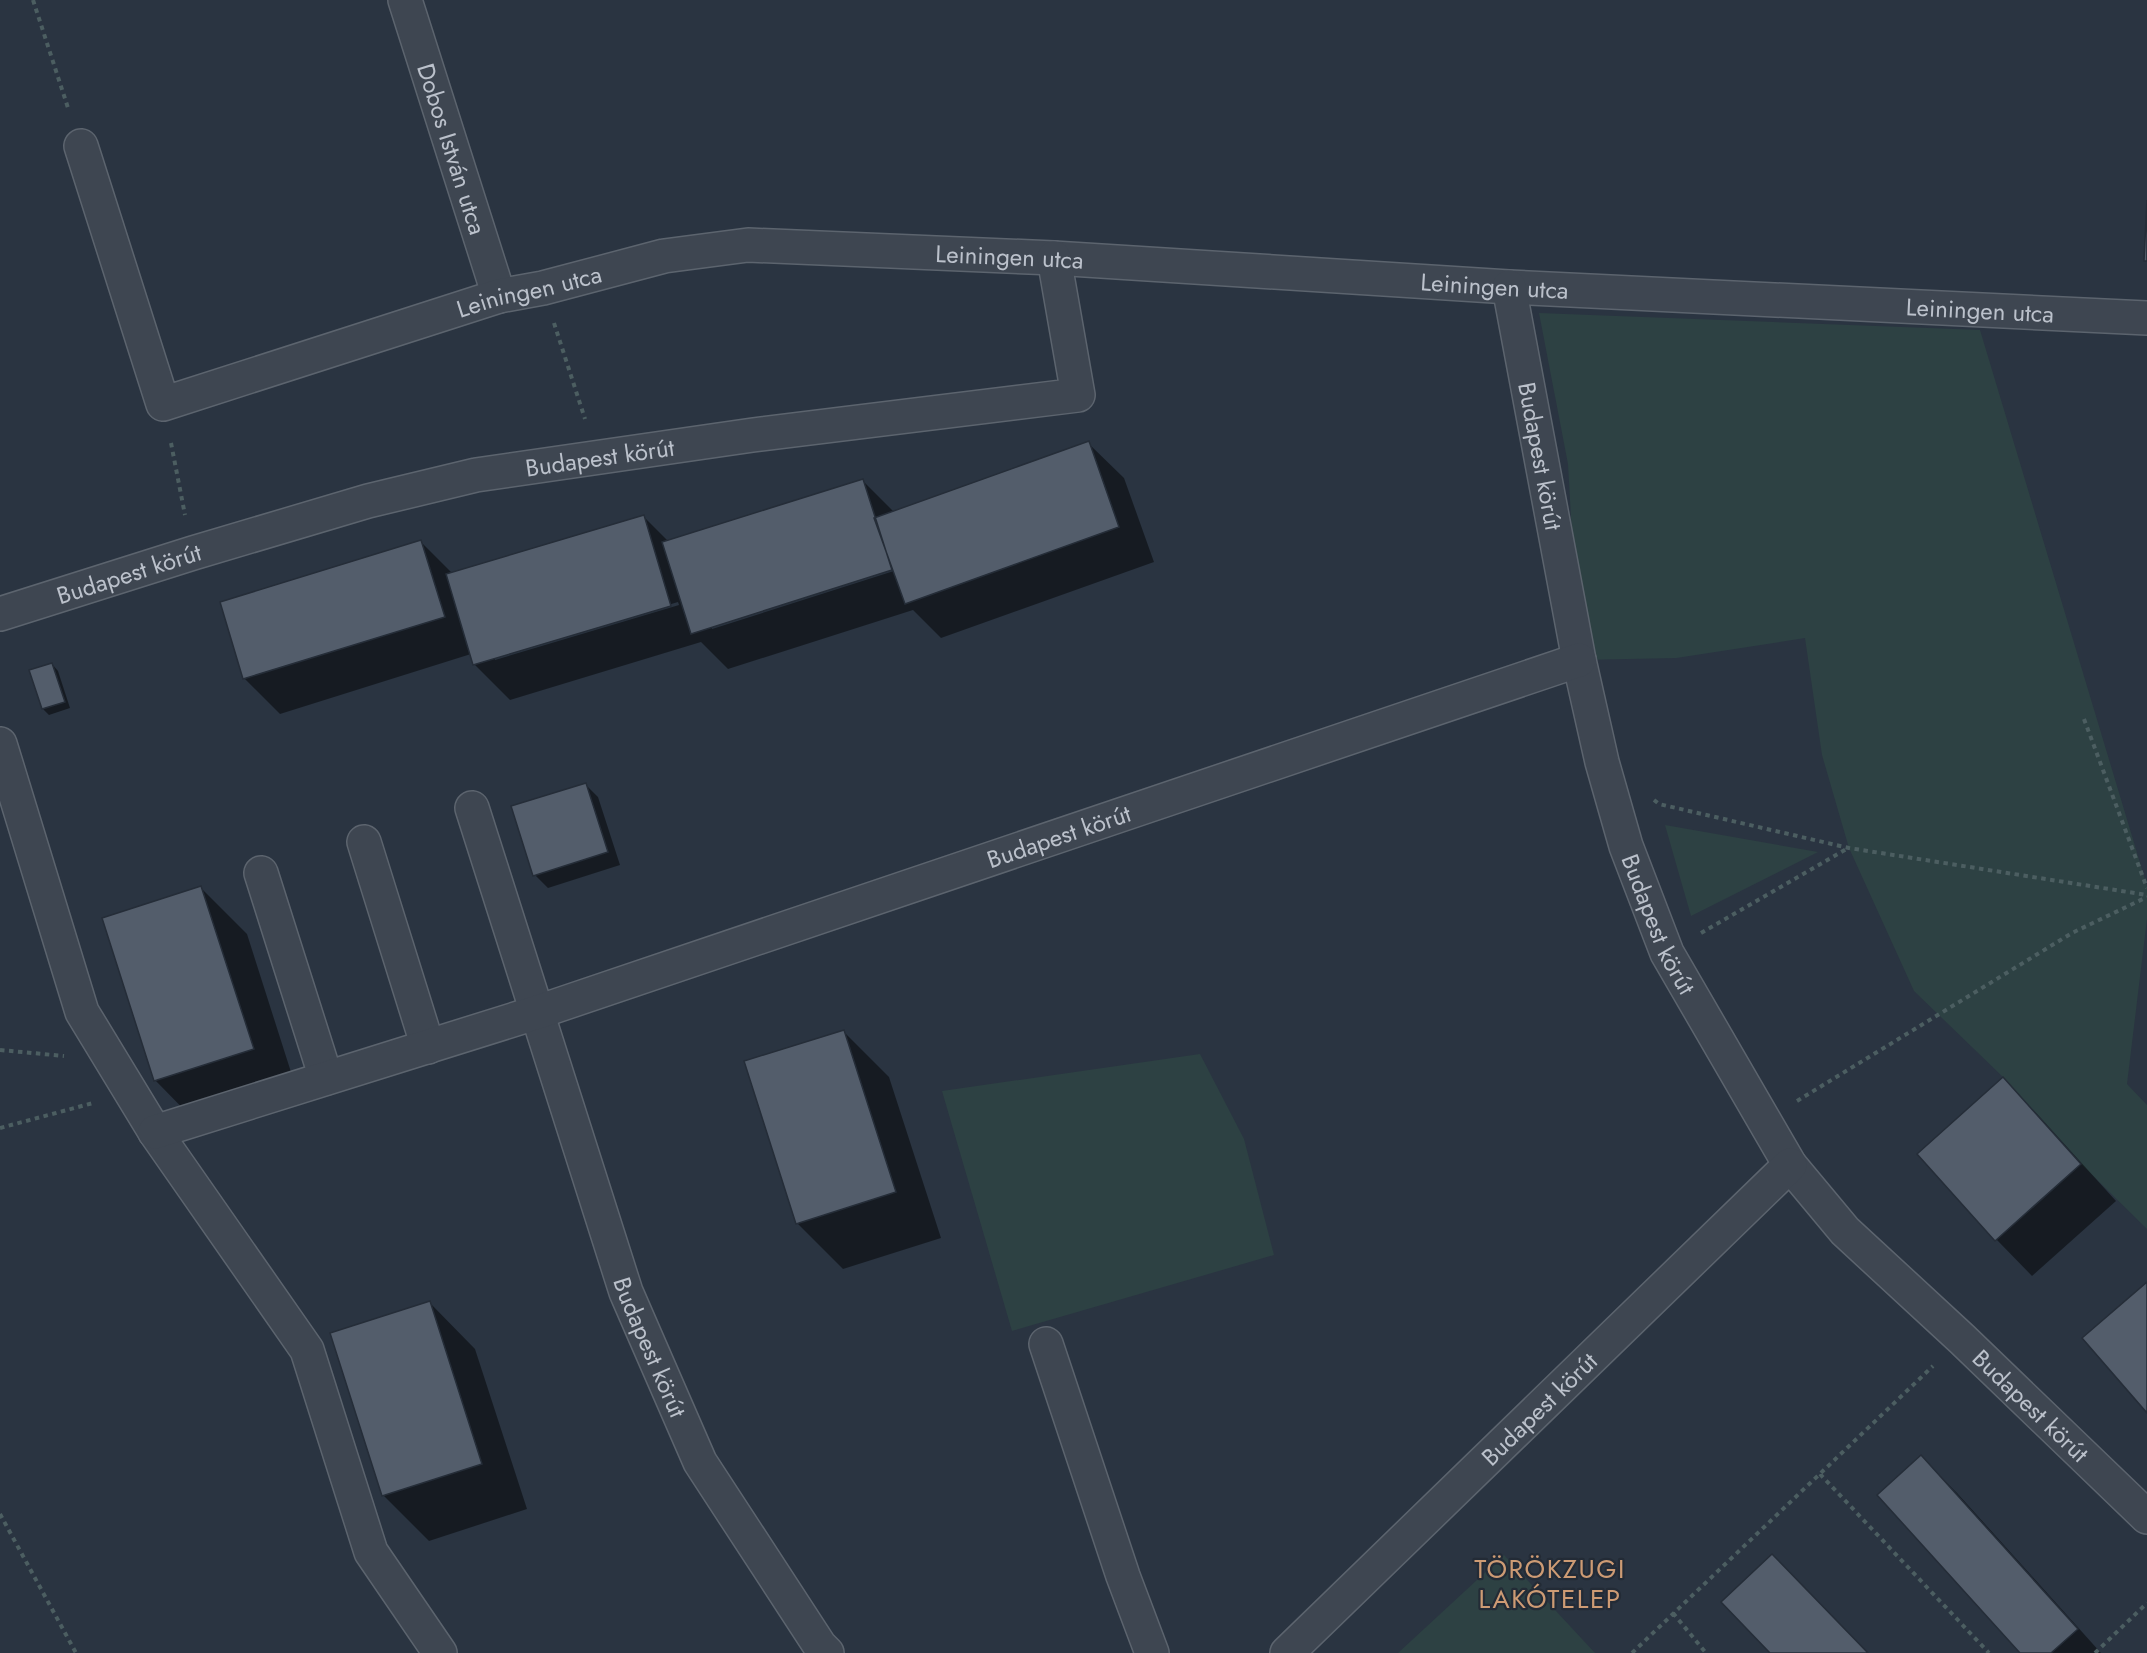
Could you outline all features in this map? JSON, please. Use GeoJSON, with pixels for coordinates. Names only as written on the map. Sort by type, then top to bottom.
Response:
{"type":"FeatureCollection","features":[{"type":"Feature","properties":{"kind":"street","name":"Dobos István utca"},"geometry":{"type":"LineString","coordinates":[[405,0],[499,296]]}},
{"type":"Feature","properties":{"kind":"street"},"geometry":{"type":"LineString","coordinates":[[81,146],[163,404]]}},
{"type":"Feature","properties":{"kind":"street","name":"Leiningen utca"},"geometry":{"type":"LineString","coordinates":[[163,404],[499,296],[543,288],[664,256],[748,245],[1054,258],[1509,287],[2147,318]]}},
{"type":"Feature","properties":{"kind":"street","name":"Budapest körút"},"geometry":{"type":"LineString","coordinates":[[0,614],[368,501],[476,475],[753,435],[1078,395],[1054,258]]}},
{"type":"Feature","properties":{"kind":"street","name":"Budapest körút"},"geometry":{"type":"LineString","coordinates":[[1509,287],[1579,660],[1602,762],[1623,835],[1667,953],[1790,1165],[1845,1231],[1962,1339],[2147,1517]]}},
{"type":"Feature","properties":{"kind":"street","name":"Budapest körút"},"geometry":{"type":"LineString","coordinates":[[155,1132],[538,1012],[1579,660]]}},
{"type":"Feature","properties":{"kind":"street"},"geometry":{"type":"LineString","coordinates":[[0,744],[82,1012],[155,1132],[307,1350],[371,1552],[440,1653]]}},
{"type":"Feature","properties":{"kind":"street"},"geometry":{"type":"LineString","coordinates":[[472,808],[538,1012]]}},
{"type":"Feature","properties":{"kind":"street"},"geometry":{"type":"LineString","coordinates":[[364,842],[428,1047]]}},
{"type":"Feature","properties":{"kind":"street"},"geometry":{"type":"LineString","coordinates":[[261,873],[326,1078]]}},
{"type":"Feature","properties":{"kind":"street","name":"Budapest körút"},"geometry":{"type":"LineString","coordinates":[[538,1012],[626,1292],[700,1462],[820,1646],[827,1653]]}},
{"type":"Feature","properties":{"kind":"street","name":"Budapest körút"},"geometry":{"type":"LineString","coordinates":[[1287,1653],[1790,1165]]}},
{"type":"Feature","properties":{"kind":"street"},"geometry":{"type":"LineString","coordinates":[[1046,1344],[1123,1576],[1152,1653]]}},
{"type":"Feature","properties":{"kind":"path"},"geometry":{"type":"LineString","coordinates":[[33,0],[81,146]]}},
{"type":"Feature","properties":{"kind":"path"},"geometry":{"type":"LineString","coordinates":[[543,288],[598,459]]}},
{"type":"Feature","properties":{"kind":"path"},"geometry":{"type":"LineString","coordinates":[[163,404],[193,553]]}},
{"type":"Feature","properties":{"kind":"path"},"geometry":{"type":"LineString","coordinates":[[2084,719],[2147,888]]}},
{"type":"Feature","properties":{"kind":"path"},"geometry":{"type":"LineString","coordinates":[[1650,797],[1659,804],[1849,848],[2147,896]]}},
{"type":"Feature","properties":{"kind":"path"},"geometry":{"type":"LineString","coordinates":[[1667,953],[1849,848]]}},
{"type":"Feature","properties":{"kind":"path"},"geometry":{"type":"LineString","coordinates":[[1764,1122],[2072,933],[2147,896]]}},
{"type":"Feature","properties":{"kind":"path"},"geometry":{"type":"LineString","coordinates":[[0,1050],[112,1061]]}},
{"type":"Feature","properties":{"kind":"path"},"geometry":{"type":"LineString","coordinates":[[0,1128],[131,1093]]}},
{"type":"Feature","properties":{"kind":"path"},"geometry":{"type":"LineString","coordinates":[[1632,1653],[1962,1339]]}},
{"type":"Feature","properties":{"kind":"path"},"geometry":{"type":"LineString","coordinates":[[1820,1474],[1989,1653]]}},
{"type":"Feature","properties":{"kind":"path"},"geometry":{"type":"LineString","coordinates":[[0,1514],[76,1653]]}},
{"type":"Feature","properties":{"kind":"path"},"geometry":{"type":"LineString","coordinates":[[2095,1653],[2147,1603]]}},
{"type":"Feature","properties":{"kind":"path"},"geometry":{"type":"LineString","coordinates":[[1673,1613],[1706,1653]]}},
{"type":"Feature","properties":{"kind":"green space"},"geometry":{"type":"Polygon","coordinates":[[[1539,313],[1980,330],[2147,886],[2147,919],[2127,1084],[2147,1105],[2147,1229],[2081,1164],[2003,1077],[1914,991],[1849,848],[1822,755],[1805,638],[1676,658],[1579,660],[1568,464],[1539,313]]]}},
{"type":"Feature","properties":{"kind":"green space"},"geometry":{"type":"Polygon","coordinates":[[[1665,825],[1818,852],[1691,916],[1665,825]]]}},
{"type":"Feature","properties":{"kind":"green space"},"geometry":{"type":"Polygon","coordinates":[[[1200,1054],[1244,1139],[1274,1255],[1012,1331],[942,1091],[1200,1054]]]}},
{"type":"Feature","properties":{"kind":"green space"},"geometry":{"type":"Polygon","coordinates":[[[1504,1555],[1595,1653],[1398,1653],[1504,1555]]]}},
{"type":"Feature","properties":{"kind":"building"},"geometry":{"type":"Polygon","coordinates":[[[2147,200],[2147,261],[2144,261],[2147,200]]]}},
{"type":"Feature","properties":{"kind":"building"},"geometry":{"type":"Polygon","coordinates":[[[1089,441],[1119,527],[905,604],[874,518],[1089,441]]]}},
{"type":"Feature","properties":{"kind":"building"},"geometry":{"type":"Polygon","coordinates":[[[863,479],[892,570],[691,634],[662,542],[863,479]]]}},
{"type":"Feature","properties":{"kind":"building"},"geometry":{"type":"Polygon","coordinates":[[[644,515],[671,606],[473,665],[446,574],[644,515]]]}},
{"type":"Feature","properties":{"kind":"building"},"geometry":{"type":"Polygon","coordinates":[[[421,540],[445,617],[243,679],[220,602],[421,540]]]}},
{"type":"Feature","properties":{"kind":"building"},"geometry":{"type":"Polygon","coordinates":[[[52,663],[65,702],[42,709],[29,670],[52,663]]]}},
{"type":"Feature","properties":{"kind":"building"},"geometry":{"type":"Polygon","coordinates":[[[586,783],[608,852],[533,876],[511,806],[586,783]]]}},
{"type":"Feature","properties":{"kind":"building"},"geometry":{"type":"Polygon","coordinates":[[[201,886],[254,1049],[154,1081],[102,918],[201,886]]]}},
{"type":"Feature","properties":{"kind":"building"},"geometry":{"type":"Polygon","coordinates":[[[844,1030],[896,1192],[796,1224],[744,1061],[844,1030]]]}},
{"type":"Feature","properties":{"kind":"building"},"geometry":{"type":"Polygon","coordinates":[[[2003,1077],[2081,1164],[1995,1241],[1917,1154],[2003,1077]]]}},
{"type":"Feature","properties":{"kind":"building"},"geometry":{"type":"Polygon","coordinates":[[[2147,1282],[2147,1413],[2082,1338],[2147,1282]]]}},
{"type":"Feature","properties":{"kind":"building"},"geometry":{"type":"Polygon","coordinates":[[[430,1301],[482,1464],[382,1496],[330,1333],[430,1301]]]}},
{"type":"Feature","properties":{"kind":"building"},"geometry":{"type":"Polygon","coordinates":[[[1921,1455],[2078,1629],[2051,1653],[2020,1653],[1877,1495],[1921,1455]]]}},
{"type":"Feature","properties":{"kind":"building"},"geometry":{"type":"Polygon","coordinates":[[[1772,1554],[1868,1653],[1770,1653],[1721,1602],[1772,1554]]]}},
{"type":"Feature","properties":{"kind":"district","name":"TÖRÖKZUGI LAKÓTELEP"},"geometry":{"type":"Point","coordinates":[1550,1584]}}]}
